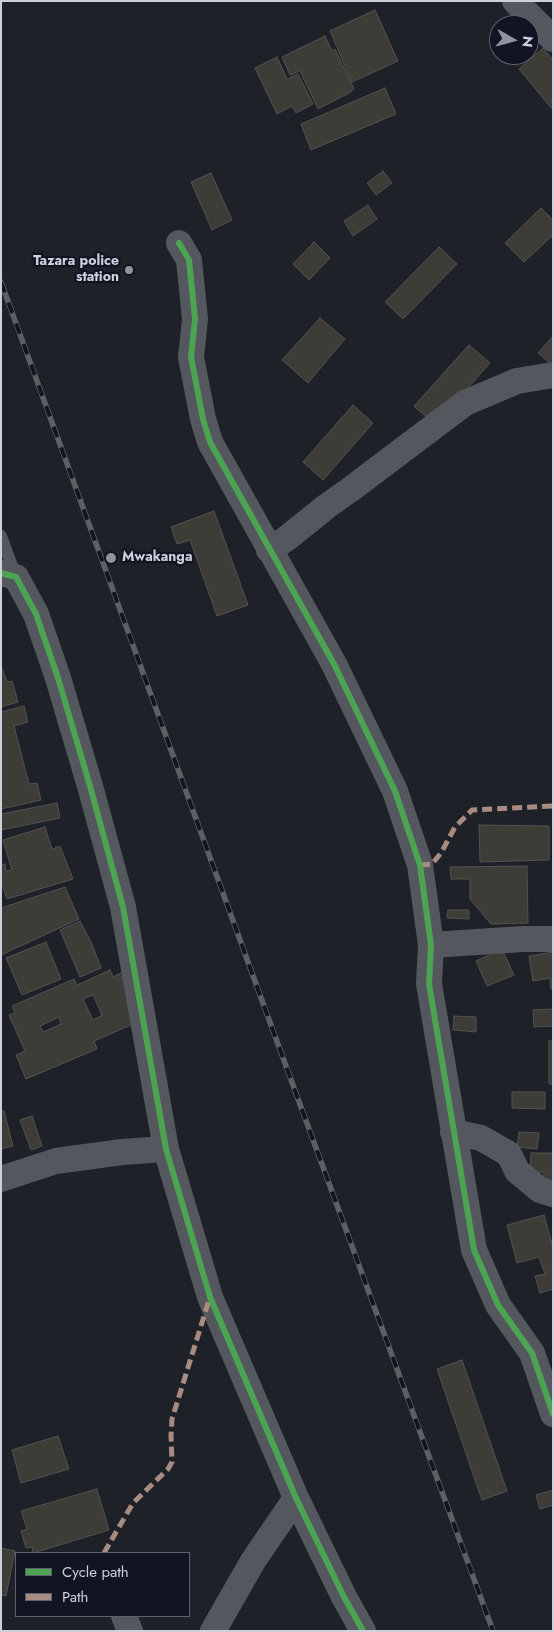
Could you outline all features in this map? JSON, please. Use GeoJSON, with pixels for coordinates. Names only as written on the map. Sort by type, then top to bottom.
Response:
{"type":"FeatureCollection","features":[{"type":"Feature","properties":{"kind":"street"},"geometry":{"type":"LineString","coordinates":[[515,1],[553,39]]}},
{"type":"Feature","properties":{"kind":"street"},"geometry":{"type":"LineString","coordinates":[[179,243],[188,260],[195,319],[191,357],[203,419],[210,442],[334,664],[395,791],[420,865],[431,945],[429,984],[474,1250],[498,1305],[532,1354],[553,1414]]}},
{"type":"Feature","properties":{"kind":"street"},"geometry":{"type":"LineString","coordinates":[[269,550],[465,403],[517,380],[553,375]]}},
{"type":"Feature","properties":{"kind":"street"},"geometry":{"type":"LineString","coordinates":[[9,575],[36,614],[58,678],[93,795],[123,907],[166,1149],[210,1297],[296,1498],[344,1597],[363,1631]]}},
{"type":"Feature","properties":{"kind":"street"},"geometry":{"type":"LineString","coordinates":[[431,945],[553,939]]}},
{"type":"Feature","properties":{"kind":"street"},"geometry":{"type":"LineString","coordinates":[[453,1132],[481,1138],[509,1154],[517,1171],[540,1190],[553,1194]]}},
{"type":"Feature","properties":{"kind":"street"},"geometry":{"type":"LineString","coordinates":[[1,1179],[56,1161],[122,1152],[166,1149]]}},
{"type":"Feature","properties":{"kind":"street"},"geometry":{"type":"LineString","coordinates":[[212,1631],[253,1561],[296,1498]]}},
{"type":"Feature","properties":{"kind":"street"},"geometry":{"type":"LineString","coordinates":[[124,1617],[130,1631]]}},
{"type":"Feature","properties":{"kind":"lane"},"geometry":{"type":"LineString","coordinates":[[1,536],[9,575]]}},
{"type":"Feature","properties":{"kind":"building"},"geometry":{"type":"Polygon","coordinates":[[[375,10],[398,61],[352,82],[330,31],[375,10]]]}},
{"type":"Feature","properties":{"kind":"building"},"geometry":{"type":"Polygon","coordinates":[[[325,36],[332,51],[335,49],[354,89],[318,109],[300,71],[290,75],[282,57],[325,36]]]}},
{"type":"Feature","properties":{"kind":"building"},"geometry":{"type":"Polygon","coordinates":[[[543,48],[553,60],[553,110],[519,69],[524,65],[539,65],[539,52],[543,48]]]}},
{"type":"Feature","properties":{"kind":"building"},"geometry":{"type":"Polygon","coordinates":[[[277,57],[287,79],[298,74],[313,104],[296,113],[292,106],[277,114],[255,68],[277,57]]]}},
{"type":"Feature","properties":{"kind":"building"},"geometry":{"type":"Polygon","coordinates":[[[385,88],[396,114],[311,150],[301,124],[385,88]]]}},
{"type":"Feature","properties":{"kind":"building"},"geometry":{"type":"Polygon","coordinates":[[[383,171],[392,183],[376,195],[367,183],[383,171]]]}},
{"type":"Feature","properties":{"kind":"building"},"geometry":{"type":"Polygon","coordinates":[[[211,173],[232,220],[212,230],[191,182],[211,173]]]}},
{"type":"Feature","properties":{"kind":"building"},"geometry":{"type":"Polygon","coordinates":[[[368,205],[377,219],[353,236],[344,221],[368,205]]]}},
{"type":"Feature","properties":{"kind":"building"},"geometry":{"type":"Polygon","coordinates":[[[541,208],[553,220],[553,235],[524,262],[505,243],[541,208]]]}},
{"type":"Feature","properties":{"kind":"building"},"geometry":{"type":"Polygon","coordinates":[[[314,242],[330,258],[309,280],[293,264],[314,242]]]}},
{"type":"Feature","properties":{"kind":"building"},"geometry":{"type":"Polygon","coordinates":[[[439,247],[457,264],[403,319],[385,302],[439,247]]]}},
{"type":"Feature","properties":{"kind":"building"},"geometry":{"type":"Polygon","coordinates":[[[320,318],[345,339],[308,383],[282,360],[320,318]]]}},
{"type":"Feature","properties":{"kind":"building"},"geometry":{"type":"Polygon","coordinates":[[[553,336],[553,366],[538,353],[553,336]]]}},
{"type":"Feature","properties":{"kind":"building"},"geometry":{"type":"Polygon","coordinates":[[[469,345],[490,363],[435,425],[414,406],[469,345]]]}},
{"type":"Feature","properties":{"kind":"building"},"geometry":{"type":"Polygon","coordinates":[[[353,405],[373,423],[323,480],[303,462],[353,405]]]}},
{"type":"Feature","properties":{"kind":"building"},"geometry":{"type":"Polygon","coordinates":[[[214,511],[248,605],[217,616],[190,540],[177,544],[171,527],[214,511]]]}},
{"type":"Feature","properties":{"kind":"building"},"geometry":{"type":"Polygon","coordinates":[[[1,666],[7,682],[12,681],[18,702],[1,707],[1,666]]]}},
{"type":"Feature","properties":{"kind":"building"},"geometry":{"type":"Polygon","coordinates":[[[24,706],[28,722],[14,726],[29,784],[37,783],[41,800],[1,809],[1,712],[24,706]]]}},
{"type":"Feature","properties":{"kind":"building"},"geometry":{"type":"Polygon","coordinates":[[[57,803],[60,818],[1,830],[1,814],[57,803]]]}},
{"type":"Feature","properties":{"kind":"building"},"geometry":{"type":"Polygon","coordinates":[[[479,825],[549,826],[549,860],[480,862],[479,825]]]}},
{"type":"Feature","properties":{"kind":"building"},"geometry":{"type":"Polygon","coordinates":[[[45,827],[52,849],[60,846],[73,879],[7,899],[3,887],[1,887],[1,865],[5,864],[6,871],[12,870],[3,840],[45,827]]]}},
{"type":"Feature","properties":{"kind":"building"},"geometry":{"type":"Polygon","coordinates":[[[527,866],[528,923],[491,924],[470,899],[470,879],[451,879],[450,867],[527,866]]]}},
{"type":"Feature","properties":{"kind":"building"},"geometry":{"type":"Polygon","coordinates":[[[65,887],[79,919],[1,955],[1,908],[65,887]]]}},
{"type":"Feature","properties":{"kind":"building"},"geometry":{"type":"Polygon","coordinates":[[[448,910],[469,910],[469,919],[447,918],[448,910]]]}},
{"type":"Feature","properties":{"kind":"building"},"geometry":{"type":"Polygon","coordinates":[[[80,921],[92,944],[101,968],[80,977],[60,930],[80,921]]]}},
{"type":"Feature","properties":{"kind":"building"},"geometry":{"type":"Polygon","coordinates":[[[46,942],[61,979],[22,995],[6,958],[46,942]]]}},
{"type":"Feature","properties":{"kind":"building"},"geometry":{"type":"Polygon","coordinates":[[[502,949],[514,975],[487,986],[476,961],[502,949]]]}},
{"type":"Feature","properties":{"kind":"building"},"geometry":{"type":"Polygon","coordinates":[[[553,952],[553,989],[551,989],[550,978],[533,981],[529,956],[553,952]]]}},
{"type":"Feature","properties":{"kind":"building"},"geometry":{"type":"Polygon","coordinates":[[[110,970],[113,977],[123,972],[132,1028],[131,1025],[94,1041],[97,1049],[26,1079],[16,1055],[25,1051],[9,1015],[15,1013],[12,1006],[74,979],[77,985],[110,970]],[[93,995],[83,999],[93,1020],[102,1015],[93,995]],[[59,1017],[40,1026],[43,1032],[61,1024],[59,1017]]]}},
{"type":"Feature","properties":{"kind":"building"},"geometry":{"type":"Polygon","coordinates":[[[553,1009],[553,1026],[534,1027],[533,1010],[553,1009]]]}},
{"type":"Feature","properties":{"kind":"building"},"geometry":{"type":"Polygon","coordinates":[[[454,1016],[476,1017],[476,1032],[453,1030],[454,1016]]]}},
{"type":"Feature","properties":{"kind":"building"},"geometry":{"type":"Polygon","coordinates":[[[549,1041],[553,1041],[553,1084],[549,1084],[549,1041]]]}},
{"type":"Feature","properties":{"kind":"building"},"geometry":{"type":"Polygon","coordinates":[[[512,1092],[545,1092],[545,1109],[512,1108],[512,1092]]]}},
{"type":"Feature","properties":{"kind":"building"},"geometry":{"type":"Polygon","coordinates":[[[4,1111],[13,1146],[1,1149],[1,1112],[4,1111]]]}},
{"type":"Feature","properties":{"kind":"building"},"geometry":{"type":"Polygon","coordinates":[[[32,1116],[42,1146],[31,1150],[20,1120],[32,1116]]]}},
{"type":"Feature","properties":{"kind":"building"},"geometry":{"type":"Polygon","coordinates":[[[519,1132],[539,1133],[537,1149],[517,1147],[519,1132]]]}},
{"type":"Feature","properties":{"kind":"building"},"geometry":{"type":"Polygon","coordinates":[[[531,1153],[553,1153],[553,1188],[543,1188],[544,1172],[530,1172],[531,1153]]]}},
{"type":"Feature","properties":{"kind":"building"},"geometry":{"type":"Polygon","coordinates":[[[544,1215],[553,1247],[553,1289],[540,1293],[535,1276],[545,1274],[539,1257],[517,1263],[507,1225],[544,1215]]]}},
{"type":"Feature","properties":{"kind":"building"},"geometry":{"type":"Polygon","coordinates":[[[462,1360],[507,1491],[482,1500],[437,1369],[462,1360]]]}},
{"type":"Feature","properties":{"kind":"building"},"geometry":{"type":"Polygon","coordinates":[[[58,1436],[69,1469],[21,1483],[12,1450],[58,1436]]]}},
{"type":"Feature","properties":{"kind":"building"},"geometry":{"type":"Polygon","coordinates":[[[97,1489],[109,1530],[33,1552],[32,1547],[26,1548],[21,1531],[27,1529],[21,1511],[97,1489]]]}},
{"type":"Feature","properties":{"kind":"building"},"geometry":{"type":"Polygon","coordinates":[[[553,1490],[553,1505],[540,1509],[536,1495],[553,1490]]]}},
{"type":"Feature","properties":{"kind":"building"},"geometry":{"type":"Polygon","coordinates":[[[1,1548],[15,1551],[6,1596],[1,1595],[1,1548]]]}},
{"type":"Feature","properties":{"kind":"railway"},"geometry":{"type":"LineString","coordinates":[[1,282],[493,1631]]}},
{"type":"Feature","properties":{"kind":"marked path"},"geometry":{"type":"LineString","coordinates":[[420,865],[432,864],[441,853],[455,827],[472,810],[553,806]]}},
{"type":"Feature","properties":{"kind":"marked path"},"geometry":{"type":"LineString","coordinates":[[105,1552],[133,1503],[168,1469],[172,1462],[172,1419],[210,1297]]}},
{"type":"Feature","properties":{"kind":"cycle path"},"geometry":{"type":"LineString","coordinates":[[179,243],[189,260],[195,319],[191,357],[203,419],[210,442],[334,664],[395,791],[420,865],[431,945],[429,984],[474,1250],[498,1305],[532,1353],[553,1414]]}},
{"type":"Feature","properties":{"kind":"cycle path"},"geometry":{"type":"LineString","coordinates":[[1,573],[16,577],[36,614],[58,678],[90,786],[123,907],[166,1149],[210,1297],[296,1498],[344,1597],[363,1631]]}},
{"type":"Feature","properties":{"kind":"place","name":"Tazara police station"},"geometry":{"type":"Point","coordinates":[129,270]}},
{"type":"Feature","properties":{"kind":"place","name":"Mwakanga"},"geometry":{"type":"Point","coordinates":[111,558]}}]}
